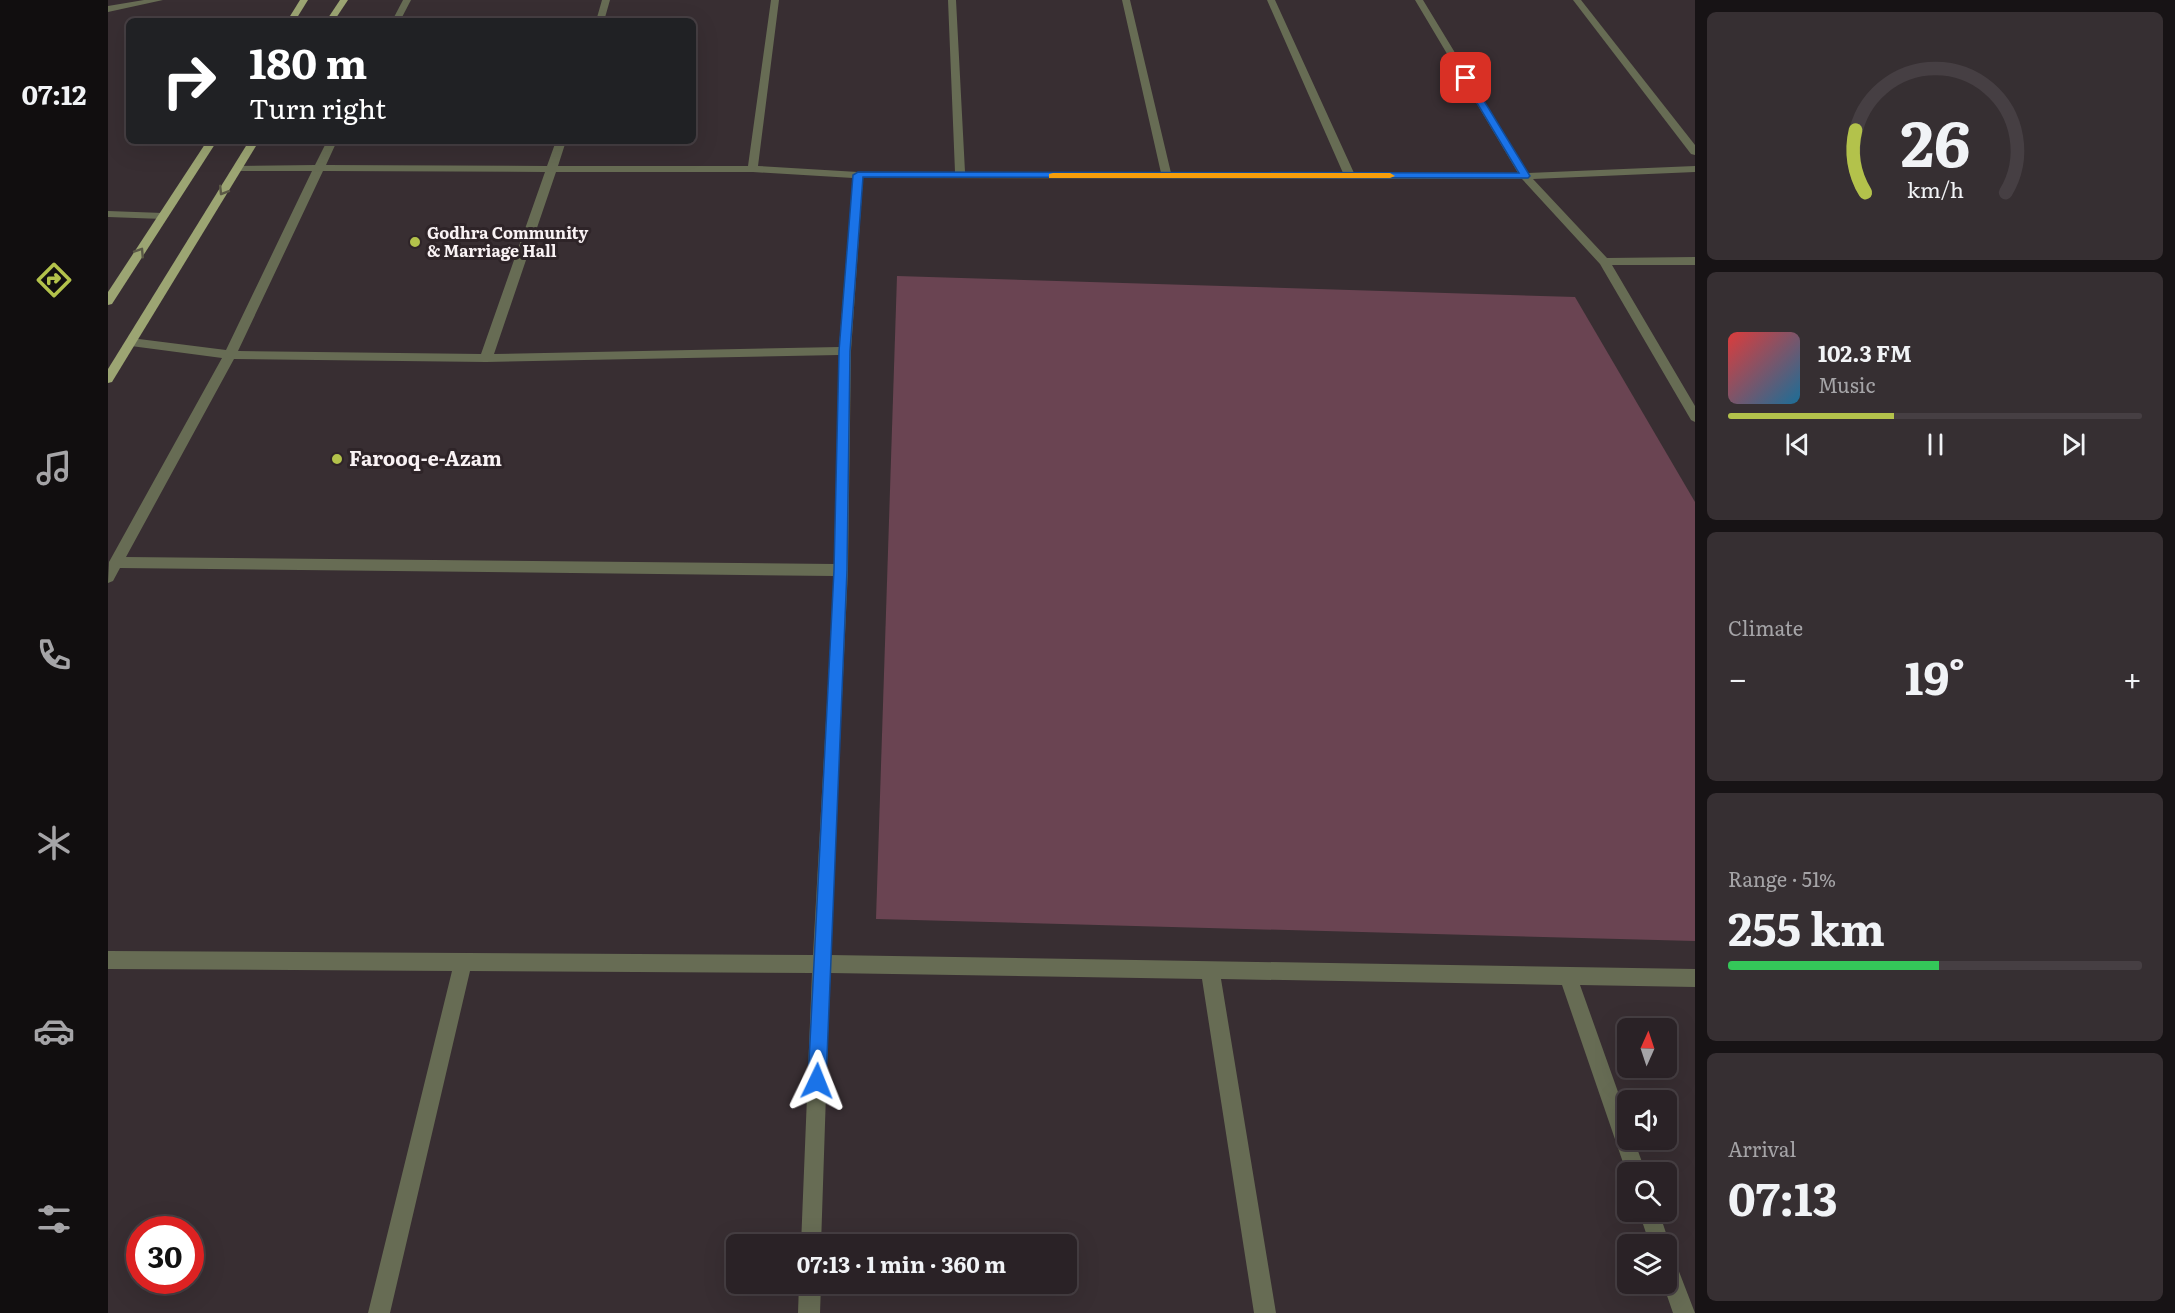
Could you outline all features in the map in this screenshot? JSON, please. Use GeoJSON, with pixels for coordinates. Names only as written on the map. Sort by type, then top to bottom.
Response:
{"type":"FeatureCollection","features":[{"type":"Feature","properties":{"kind":"main road"},"geometry":{"type":"LineString","coordinates":[[293,18],[304,0]]}},
{"type":"Feature","properties":{"kind":"main road"},"geometry":{"type":"LineString","coordinates":[[332,18],[344,0]]}},
{"type":"Feature","properties":{"kind":"main road"},"geometry":{"type":"LineString","coordinates":[[108,301],[210,144]]}},
{"type":"Feature","properties":{"kind":"main road"},"geometry":{"type":"LineString","coordinates":[[108,379],[252,144]]}},
{"type":"Feature","properties":{"kind":"street"},"geometry":{"type":"LineString","coordinates":[[108,9],[159,0]]}},
{"type":"Feature","properties":{"kind":"street"},"geometry":{"type":"LineString","coordinates":[[398,18],[407,0]]}},
{"type":"Feature","properties":{"kind":"street"},"geometry":{"type":"LineString","coordinates":[[601,18],[606,0]]}},
{"type":"Feature","properties":{"kind":"street"},"geometry":{"type":"LineString","coordinates":[[753,169],[775,0]]}},
{"type":"Feature","properties":{"kind":"street"},"geometry":{"type":"LineString","coordinates":[[952,0],[960,175]]}},
{"type":"Feature","properties":{"kind":"street"},"geometry":{"type":"LineString","coordinates":[[1126,0],[1167,176]]}},
{"type":"Feature","properties":{"kind":"street"},"geometry":{"type":"LineString","coordinates":[[1271,0],[1350,176]]}},
{"type":"Feature","properties":{"kind":"street"},"geometry":{"type":"LineString","coordinates":[[1419,0],[1525,176],[1604,262],[1695,417]]}},
{"type":"Feature","properties":{"kind":"street"},"geometry":{"type":"LineString","coordinates":[[1577,0],[1695,152]]}},
{"type":"Feature","properties":{"kind":"street"},"geometry":{"type":"LineString","coordinates":[[108,577],[230,355],[330,144]]}},
{"type":"Feature","properties":{"kind":"street"},"geometry":{"type":"LineString","coordinates":[[486,358],[560,144]]}},
{"type":"Feature","properties":{"kind":"street"},"geometry":{"type":"LineString","coordinates":[[238,168],[553,167],[753,169],[858,175],[1167,176],[1525,176],[1695,169]]}},
{"type":"Feature","properties":{"kind":"street"},"geometry":{"type":"LineString","coordinates":[[811,1234],[821,964],[841,570],[845,351],[858,175]]}},
{"type":"Feature","properties":{"kind":"street"},"geometry":{"type":"LineString","coordinates":[[108,214],[163,216]]}},
{"type":"Feature","properties":{"kind":"street"},"geometry":{"type":"LineString","coordinates":[[1604,262],[1695,261]]}},
{"type":"Feature","properties":{"kind":"street"},"geometry":{"type":"LineString","coordinates":[[131,342],[230,355],[486,358],[845,351]]}},
{"type":"Feature","properties":{"kind":"street"},"geometry":{"type":"LineString","coordinates":[[116,562],[841,570]]}},
{"type":"Feature","properties":{"kind":"street"},"geometry":{"type":"LineString","coordinates":[[108,960],[821,964],[1695,978]]}},
{"type":"Feature","properties":{"kind":"street"},"geometry":{"type":"LineString","coordinates":[[379,1313],[463,962]]}},
{"type":"Feature","properties":{"kind":"street"},"geometry":{"type":"LineString","coordinates":[[1210,970],[1264,1313]]}},
{"type":"Feature","properties":{"kind":"street"},"geometry":{"type":"LineString","coordinates":[[1568,976],[1632,1162]]}},
{"type":"Feature","properties":{"kind":"street"},"geometry":{"type":"LineString","coordinates":[[809,1313],[810,1294]]}},
{"type":"Feature","properties":{"kind":"street"},"geometry":{"type":"LineString","coordinates":[[1677,1294],[1684,1313]]}},
{"type":"Feature","properties":{"kind":"shaded area"},"geometry":{"type":"Polygon","coordinates":[[[897,276],[1575,297],[1695,502],[1695,941],[876,919],[897,276]]]}},
{"type":"Feature","properties":{"kind":"slow traffic"},"geometry":{"type":"LineString","coordinates":[[1053,176],[1390,176]]}},
{"type":"Feature","properties":{"kind":"place","name":"Godhra Community & Marriage Hall"},"geometry":{"type":"Point","coordinates":[415,242]}},
{"type":"Feature","properties":{"kind":"place","name":"Farooq-e-Azam"},"geometry":{"type":"Point","coordinates":[337,459]}},
{"type":"Feature","properties":{"kind":"route"},"geometry":{"type":"LineString","coordinates":[[817,1081],[841,570],[845,351],[858,175],[1525,176],[1466,78]]}}]}
